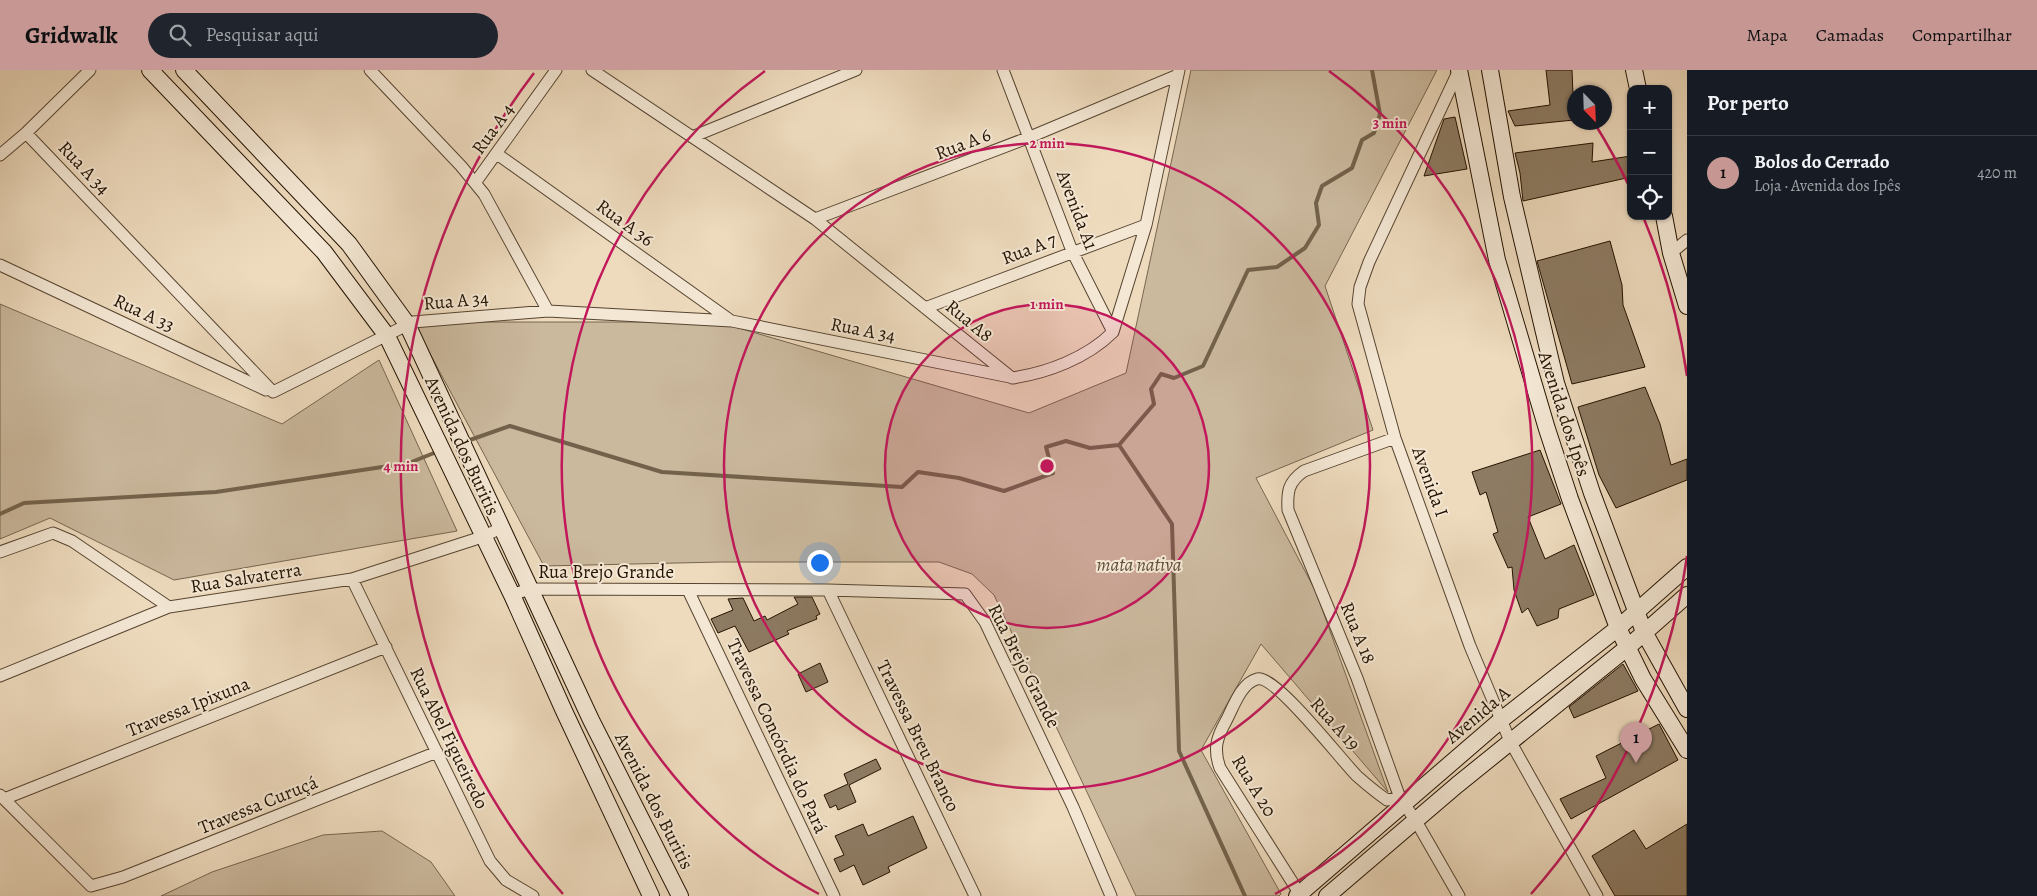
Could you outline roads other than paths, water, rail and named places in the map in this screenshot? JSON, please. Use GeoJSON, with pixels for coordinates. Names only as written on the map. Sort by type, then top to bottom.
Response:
{"type":"FeatureCollection","features":[{"type":"Feature","properties":{"kind":"main road","name":"Avenida dos Buritis"},"geometry":{"type":"LineString","coordinates":[[150,70],[324,252],[387,336],[512,596],[651,896]]}},
{"type":"Feature","properties":{"kind":"main road","name":"Avenida dos Buritis"},"geometry":{"type":"LineString","coordinates":[[184,70],[349,244],[407,324],[591,720],[680,896]]}},
{"type":"Feature","properties":{"kind":"main road","name":"Avenida dos Ipês"},"geometry":{"type":"LineString","coordinates":[[1459,70],[1497,260],[1570,499],[1618,628],[1643,678],[1687,750]]}},
{"type":"Feature","properties":{"kind":"main road","name":"Avenida dos Ipês"},"geometry":{"type":"LineString","coordinates":[[1490,70],[1512,197],[1556,383],[1592,493],[1644,632],[1687,709]]}},
{"type":"Feature","properties":{"kind":"main road"},"geometry":{"type":"LineString","coordinates":[[1634,70],[1637,85]]}},
{"type":"Feature","properties":{"kind":"main road"},"geometry":{"type":"LineString","coordinates":[[1665,220],[1671,253],[1687,306]]}},
{"type":"Feature","properties":{"kind":"main road","name":"Avenida A"},"geometry":{"type":"LineString","coordinates":[[1299,895],[1403,802],[1501,720],[1618,628],[1687,567]]}},
{"type":"Feature","properties":{"kind":"main road"},"geometry":{"type":"LineString","coordinates":[[1327,896],[1510,741],[1628,647],[1687,595]]}},
{"type":"Feature","properties":{"kind":"street"},"geometry":{"type":"LineString","coordinates":[[0,155],[26,133],[90,70]]}},
{"type":"Feature","properties":{"kind":"street"},"geometry":{"type":"LineString","coordinates":[[370,70],[461,166],[484,194],[548,311]]}},
{"type":"Feature","properties":{"kind":"street","name":"Rua A 4"},"geometry":{"type":"LineString","coordinates":[[475,183],[556,70]]}},
{"type":"Feature","properties":{"kind":"street","name":"Rua A8"},"geometry":{"type":"LineString","coordinates":[[592,70],[815,219],[1012,378]]}},
{"type":"Feature","properties":{"kind":"street"},"geometry":{"type":"LineString","coordinates":[[692,137],[856,70]]}},
{"type":"Feature","properties":{"kind":"street","name":"Avenida A1"},"geometry":{"type":"LineString","coordinates":[[1003,70],[1072,251],[1113,332]]}},
{"type":"Feature","properties":{"kind":"street","name":"Avenida I"},"geometry":{"type":"LineString","coordinates":[[1459,70],[1373,253],[1360,287],[1358,304],[1360,317],[1395,438],[1470,646],[1510,741],[1597,896]]}},
{"type":"Feature","properties":{"kind":"street"},"geometry":{"type":"LineString","coordinates":[[1012,378],[1028,375],[1086,353],[1103,342],[1113,332],[1146,225],[1179,73]]}},
{"type":"Feature","properties":{"kind":"street","name":"Rua A 6"},"geometry":{"type":"LineString","coordinates":[[815,219],[1030,137],[1179,73]]}},
{"type":"Feature","properties":{"kind":"street","name":"Rua A 34"},"geometry":{"type":"LineString","coordinates":[[26,133],[273,392],[387,336],[407,324],[548,311],[732,322],[1012,378]]}},
{"type":"Feature","properties":{"kind":"street","name":"Rua A 36"},"geometry":{"type":"LineString","coordinates":[[497,154],[732,322]]}},
{"type":"Feature","properties":{"kind":"street","name":"Rua A 7"},"geometry":{"type":"LineString","coordinates":[[925,308],[1072,251],[1146,225]]}},
{"type":"Feature","properties":{"kind":"street"},"geometry":{"type":"LineString","coordinates":[[1671,253],[1687,240]]}},
{"type":"Feature","properties":{"kind":"street","name":"Rua A 33"},"geometry":{"type":"LineString","coordinates":[[0,265],[273,392]]}},
{"type":"Feature","properties":{"kind":"street","name":"Rua A 18"},"geometry":{"type":"LineString","coordinates":[[1395,438],[1304,472],[1294,478],[1287,495],[1288,510],[1357,678],[1403,802],[1416,821],[1458,896]]}},
{"type":"Feature","properties":{"kind":"street","name":"Rua Salvaterra"},"geometry":{"type":"LineString","coordinates":[[0,676],[169,607],[352,579],[482,537],[501,528]]}},
{"type":"Feature","properties":{"kind":"street"},"geometry":{"type":"LineString","coordinates":[[0,552],[53,533],[72,541],[169,607]]}},
{"type":"Feature","properties":{"kind":"street","name":"Rua Abel Figueiredo"},"geometry":{"type":"LineString","coordinates":[[352,579],[493,866],[506,880],[533,896]]}},
{"type":"Feature","properties":{"kind":"street","name":"Rua Brejo Grande"},"geometry":{"type":"LineString","coordinates":[[512,596],[529,588],[828,590],[965,594],[985,622],[1073,807],[1110,895]]}},
{"type":"Feature","properties":{"kind":"street","name":"Travessa Concórdia do Pará"},"geometry":{"type":"LineString","coordinates":[[688,590],[834,896]]}},
{"type":"Feature","properties":{"kind":"street","name":"Travessa Breu Branco"},"geometry":{"type":"LineString","coordinates":[[828,590],[975,896]]}},
{"type":"Feature","properties":{"kind":"street","name":"Travessa Ipixuna"},"geometry":{"type":"LineString","coordinates":[[2,797],[386,647]]}},
{"type":"Feature","properties":{"kind":"street","name":"Rua A 19"},"geometry":{"type":"LineString","coordinates":[[1244,688],[1250,682],[1259,678],[1269,681],[1283,693],[1357,775],[1387,800],[1403,802]]}},
{"type":"Feature","properties":{"kind":"street","name":"Rua A 20"},"geometry":{"type":"LineString","coordinates":[[1244,688],[1217,737],[1216,758],[1299,895]]}},
{"type":"Feature","properties":{"kind":"street","name":"Travessa Curuçá"},"geometry":{"type":"LineString","coordinates":[[2,797],[91,886],[123,877],[437,752]]}},
{"type":"Feature","properties":{"kind":"waterway"},"geometry":{"type":"LineString","coordinates":[[467,441],[510,426],[662,472],[902,487],[918,472],[959,478],[1004,491],[1053,473],[1046,447],[1066,441],[1090,448],[1119,445],[1154,404],[1151,389],[1161,374],[1174,378],[1203,366],[1248,270],[1277,267],[1305,248],[1319,225],[1316,203],[1322,186],[1352,168],[1362,140],[1374,133],[1380,114],[1372,70]]}},
{"type":"Feature","properties":{"kind":"waterway"},"geometry":{"type":"LineString","coordinates":[[1119,445],[1172,524],[1179,751],[1245,896]]}},
{"type":"Feature","properties":{"kind":"waterway"},"geometry":{"type":"LineString","coordinates":[[0,514],[24,503],[216,492],[409,463],[439,451]]}},
{"type":"Feature","properties":{"kind":"place","name":"Bolos do Cerrado"},"geometry":{"type":"Point","coordinates":[1636,763]}},
{"type":"Feature","properties":{"kind":"park label","name":"mata nativa"},"geometry":{"type":"Point","coordinates":[1139,565]}}]}
